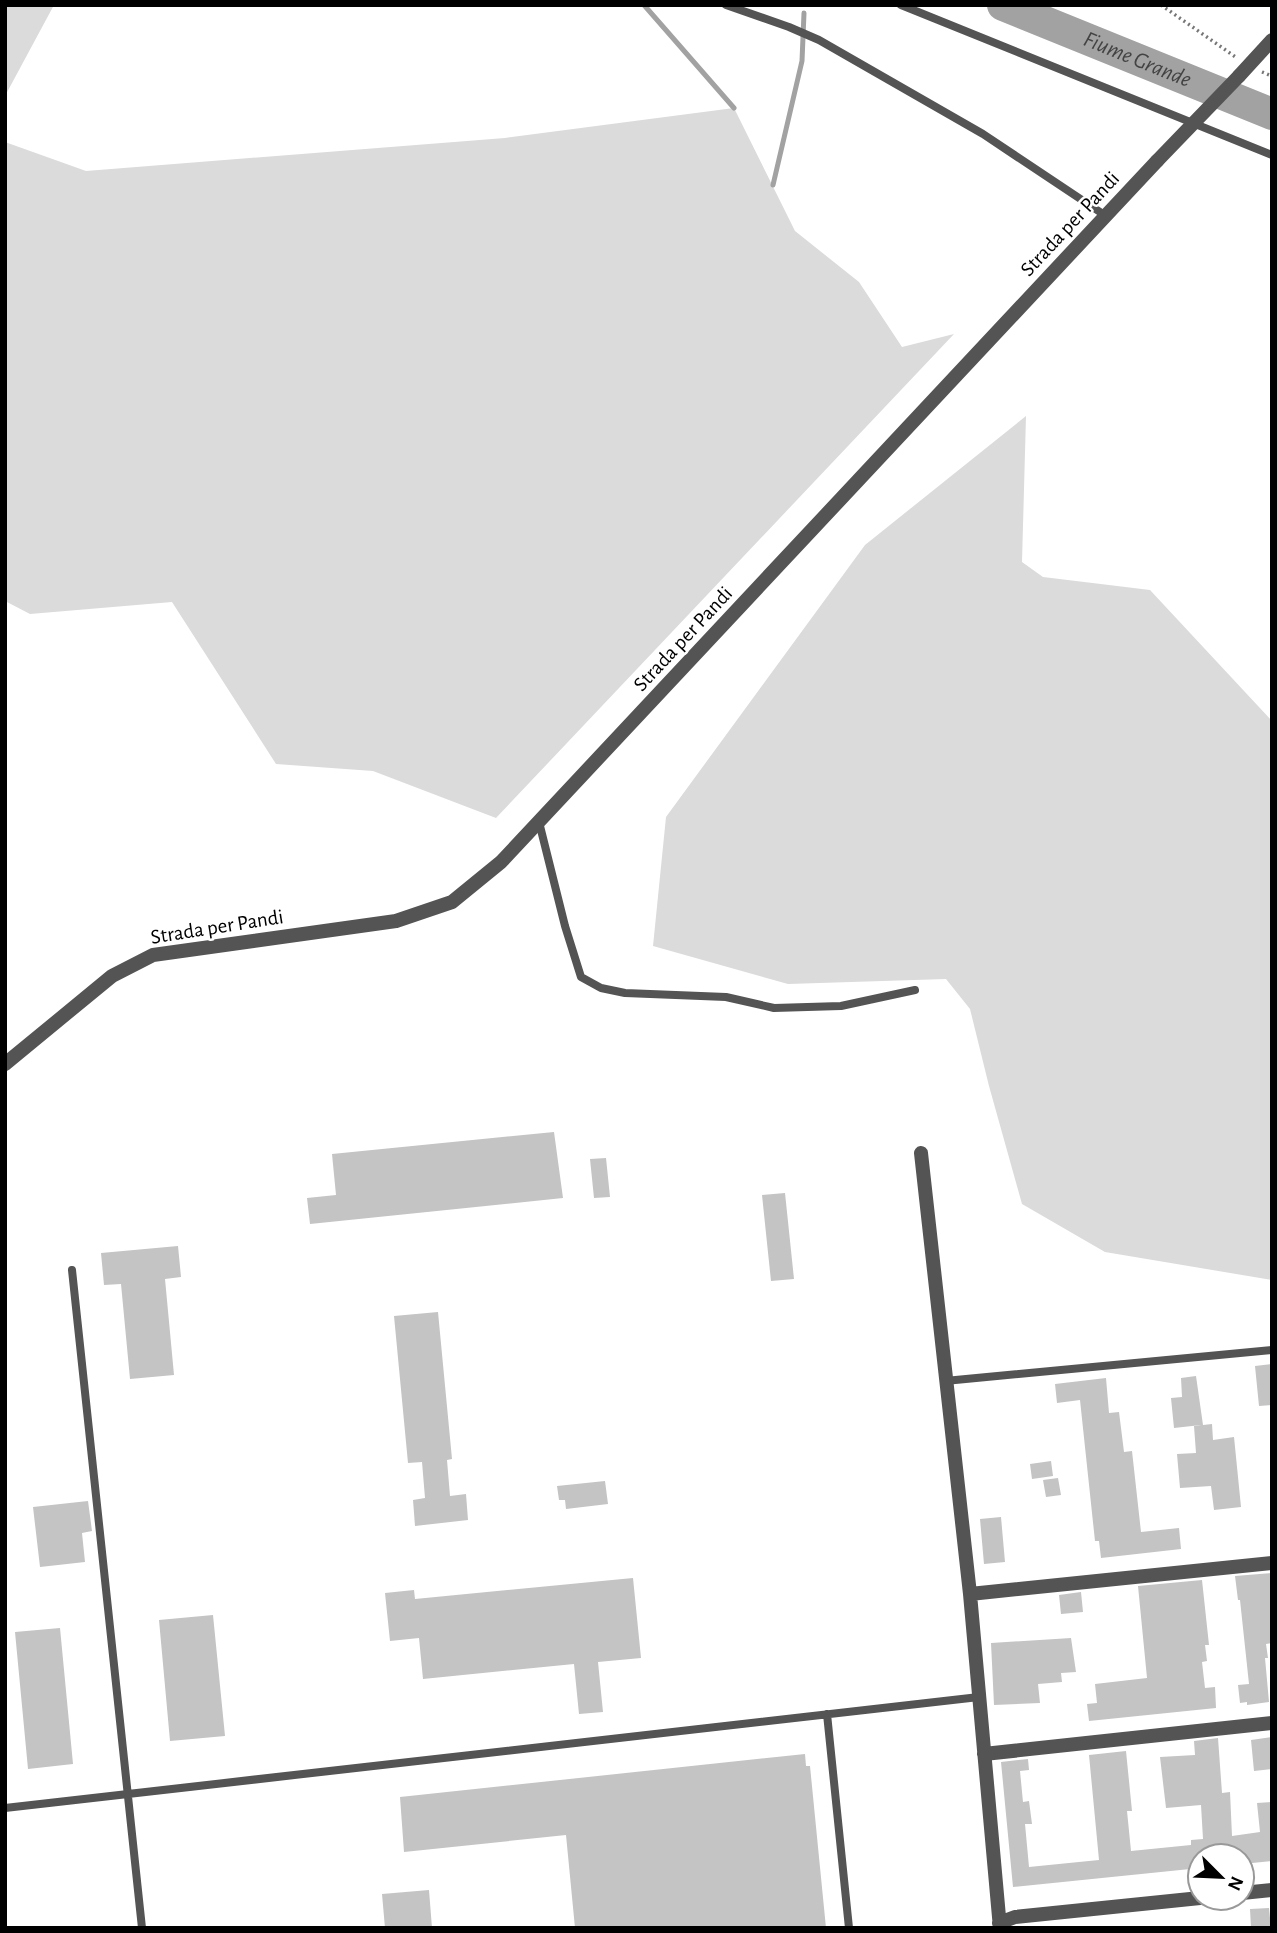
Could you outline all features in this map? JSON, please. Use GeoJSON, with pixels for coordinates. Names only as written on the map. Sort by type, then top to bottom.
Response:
{"type":"FeatureCollection","features":[{"type":"Feature","properties":{"kind":"street","name":"Strada per Pandi"},"geometry":{"type":"LineString","coordinates":[[5,1065],[112,976],[153,955],[396,921],[452,902],[501,862],[540,822],[1157,161],[1250,71],[1272,40]]}},
{"type":"Feature","properties":{"kind":"street"},"geometry":{"type":"LineString","coordinates":[[921,1153],[970,1594],[999,1925],[1015,1917],[1186,1899]]}},
{"type":"Feature","properties":{"kind":"street"},"geometry":{"type":"LineString","coordinates":[[970,1594],[1272,1563]]}},
{"type":"Feature","properties":{"kind":"street"},"geometry":{"type":"LineString","coordinates":[[984,1754],[1272,1723]]}},
{"type":"Feature","properties":{"kind":"lane"},"geometry":{"type":"LineString","coordinates":[[726,5],[789,26],[819,40],[983,134],[1106,216]]}},
{"type":"Feature","properties":{"kind":"lane"},"geometry":{"type":"LineString","coordinates":[[901,5],[1272,155]]}},
{"type":"Feature","properties":{"kind":"lane"},"geometry":{"type":"LineString","coordinates":[[540,822],[565,926],[581,977],[601,988],[625,993],[726,997],[774,1008],[841,1006],[915,990]]}},
{"type":"Feature","properties":{"kind":"lane"},"geometry":{"type":"LineString","coordinates":[[72,1270],[142,1928]]}},
{"type":"Feature","properties":{"kind":"lane"},"geometry":{"type":"LineString","coordinates":[[945,1381],[1272,1350]]}},
{"type":"Feature","properties":{"kind":"lane"},"geometry":{"type":"LineString","coordinates":[[5,1808],[979,1697]]}},
{"type":"Feature","properties":{"kind":"lane"},"geometry":{"type":"LineString","coordinates":[[827,1714],[849,1928]]}},
{"type":"Feature","properties":{"kind":"path"},"geometry":{"type":"LineString","coordinates":[[1161,5],[1250,71],[1272,76]]}},
{"type":"Feature","properties":{"kind":"shaded area"},"geometry":{"type":"Polygon","coordinates":[[[5,5],[54,5],[5,96],[5,5]]]}},
{"type":"Feature","properties":{"kind":"shaded area"},"geometry":{"type":"Polygon","coordinates":[[[734,108],[795,231],[859,282],[902,347],[954,334],[496,818],[373,771],[276,764],[172,602],[30,614],[5,601],[5,142],[86,171],[505,138],[734,108]]]}},
{"type":"Feature","properties":{"kind":"shaded area"},"geometry":{"type":"Polygon","coordinates":[[[1026,416],[1022,562],[1043,577],[1150,590],[1272,721],[1272,1280],[1105,1252],[1022,1204],[970,1009],[946,979],[788,984],[653,946],[666,817],[865,545],[1026,416]]]}},
{"type":"Feature","properties":{"kind":"building"},"geometry":{"type":"Polygon","coordinates":[[[554,1132],[563,1198],[310,1224],[307,1198],[336,1195],[332,1154],[554,1132]]]}},
{"type":"Feature","properties":{"kind":"building"},"geometry":{"type":"Polygon","coordinates":[[[606,1158],[610,1197],[594,1198],[590,1159],[606,1158]]]}},
{"type":"Feature","properties":{"kind":"building"},"geometry":{"type":"Polygon","coordinates":[[[785,1193],[794,1279],[771,1281],[762,1195],[785,1193]]]}},
{"type":"Feature","properties":{"kind":"building"},"geometry":{"type":"Polygon","coordinates":[[[178,1246],[181,1277],[165,1279],[174,1375],[130,1379],[121,1284],[104,1285],[101,1253],[178,1246]]]}},
{"type":"Feature","properties":{"kind":"building"},"geometry":{"type":"Polygon","coordinates":[[[438,1312],[452,1459],[447,1460],[450,1496],[466,1494],[468,1520],[415,1526],[413,1500],[425,1498],[422,1462],[408,1463],[394,1316],[438,1312]]]}},
{"type":"Feature","properties":{"kind":"building"},"geometry":{"type":"Polygon","coordinates":[[[1272,1364],[1272,1405],[1259,1406],[1255,1366],[1272,1364]]]}},
{"type":"Feature","properties":{"kind":"building"},"geometry":{"type":"Polygon","coordinates":[[[1196,1376],[1203,1425],[1212,1424],[1213,1440],[1234,1437],[1241,1507],[1214,1510],[1211,1486],[1180,1488],[1177,1454],[1196,1453],[1194,1426],[1201,1425],[1174,1428],[1171,1398],[1182,1397],[1181,1378],[1196,1376]]]}},
{"type":"Feature","properties":{"kind":"building"},"geometry":{"type":"Polygon","coordinates":[[[1106,1378],[1109,1413],[1119,1412],[1124,1452],[1132,1451],[1141,1532],[1179,1528],[1181,1549],[1101,1558],[1099,1541],[1095,1541],[1080,1400],[1057,1403],[1055,1384],[1106,1378]]]}},
{"type":"Feature","properties":{"kind":"building"},"geometry":{"type":"Polygon","coordinates":[[[1051,1461],[1053,1476],[1032,1479],[1030,1464],[1051,1461]]]}},
{"type":"Feature","properties":{"kind":"building"},"geometry":{"type":"Polygon","coordinates":[[[1058,1478],[1061,1495],[1046,1497],[1043,1480],[1058,1478]]]}},
{"type":"Feature","properties":{"kind":"building"},"geometry":{"type":"Polygon","coordinates":[[[605,1481],[608,1504],[566,1509],[565,1500],[559,1500],[557,1486],[605,1481]]]}},
{"type":"Feature","properties":{"kind":"building"},"geometry":{"type":"Polygon","coordinates":[[[88,1501],[92,1531],[82,1533],[85,1562],[40,1567],[33,1507],[88,1501]]]}},
{"type":"Feature","properties":{"kind":"building"},"geometry":{"type":"Polygon","coordinates":[[[1001,1517],[1005,1562],[984,1564],[980,1519],[1001,1517]]]}},
{"type":"Feature","properties":{"kind":"building"},"geometry":{"type":"Polygon","coordinates":[[[1272,1573],[1272,1643],[1266,1644],[1268,1658],[1265,1658],[1269,1702],[1247,1705],[1247,1702],[1240,1703],[1238,1685],[1249,1684],[1235,1576],[1272,1573]]]}},
{"type":"Feature","properties":{"kind":"building"},"geometry":{"type":"Polygon","coordinates":[[[633,1578],[641,1658],[598,1662],[603,1712],[579,1714],[574,1664],[423,1679],[419,1638],[390,1641],[385,1593],[414,1590],[415,1599],[633,1578]]]}},
{"type":"Feature","properties":{"kind":"building"},"geometry":{"type":"Polygon","coordinates":[[[1202,1580],[1209,1645],[1205,1645],[1207,1661],[1202,1662],[1205,1688],[1215,1687],[1216,1708],[1089,1721],[1087,1704],[1097,1703],[1095,1684],[1147,1678],[1138,1586],[1202,1580]]]}},
{"type":"Feature","properties":{"kind":"building"},"geometry":{"type":"Polygon","coordinates":[[[1081,1592],[1083,1612],[1061,1614],[1059,1595],[1081,1592]]]}},
{"type":"Feature","properties":{"kind":"building"},"geometry":{"type":"Polygon","coordinates":[[[213,1615],[225,1736],[170,1741],[159,1620],[213,1615]]]}},
{"type":"Feature","properties":{"kind":"building"},"geometry":{"type":"Polygon","coordinates":[[[60,1628],[73,1764],[28,1769],[15,1632],[60,1628]]]}},
{"type":"Feature","properties":{"kind":"building"},"geometry":{"type":"Polygon","coordinates":[[[1071,1638],[1076,1672],[1061,1673],[1062,1682],[1038,1684],[1040,1703],[994,1705],[991,1643],[1071,1638]]]}},
{"type":"Feature","properties":{"kind":"building"},"geometry":{"type":"Polygon","coordinates":[[[1272,1737],[1272,1769],[1254,1771],[1251,1740],[1272,1737]]]}},
{"type":"Feature","properties":{"kind":"building"},"geometry":{"type":"Polygon","coordinates":[[[1218,1738],[1222,1793],[1230,1792],[1232,1836],[1260,1832],[1257,1803],[1272,1802],[1272,1861],[1256,1863],[1256,1842],[1191,1842],[1203,1839],[1201,1805],[1166,1808],[1160,1757],[1195,1755],[1194,1741],[1218,1738]]]}},
{"type":"Feature","properties":{"kind":"building"},"geometry":{"type":"Polygon","coordinates":[[[1126,1751],[1132,1811],[1127,1811],[1131,1851],[1186,1846],[1186,1869],[1013,1887],[1001,1762],[1028,1759],[1029,1770],[1020,1771],[1023,1802],[1029,1801],[1032,1824],[1025,1824],[1029,1867],[1099,1860],[1089,1755],[1126,1751]]]}},
{"type":"Feature","properties":{"kind":"building"},"geometry":{"type":"Polygon","coordinates":[[[805,1754],[806,1766],[810,1766],[826,1928],[575,1928],[566,1835],[404,1852],[400,1797],[805,1754]]]}},
{"type":"Feature","properties":{"kind":"building"},"geometry":{"type":"Polygon","coordinates":[[[429,1890],[432,1928],[385,1928],[382,1894],[429,1890]]]}},
{"type":"Feature","properties":{"kind":"building"},"geometry":{"type":"Polygon","coordinates":[[[1269,1908],[1271,1928],[1251,1928],[1250,1912],[1256,1912],[1256,1909],[1269,1908]]]}},
{"type":"Feature","properties":{"kind":"waterway","name":"Fiume Grande"},"geometry":{"type":"LineString","coordinates":[[644,5],[734,108]]}},
{"type":"Feature","properties":{"kind":"waterway","name":"Fiume Grande"},"geometry":{"type":"LineString","coordinates":[[1003,5],[1272,114]]}},
{"type":"Feature","properties":{"kind":"waterway"},"geometry":{"type":"LineString","coordinates":[[773,185],[802,61],[804,13]]}}]}
